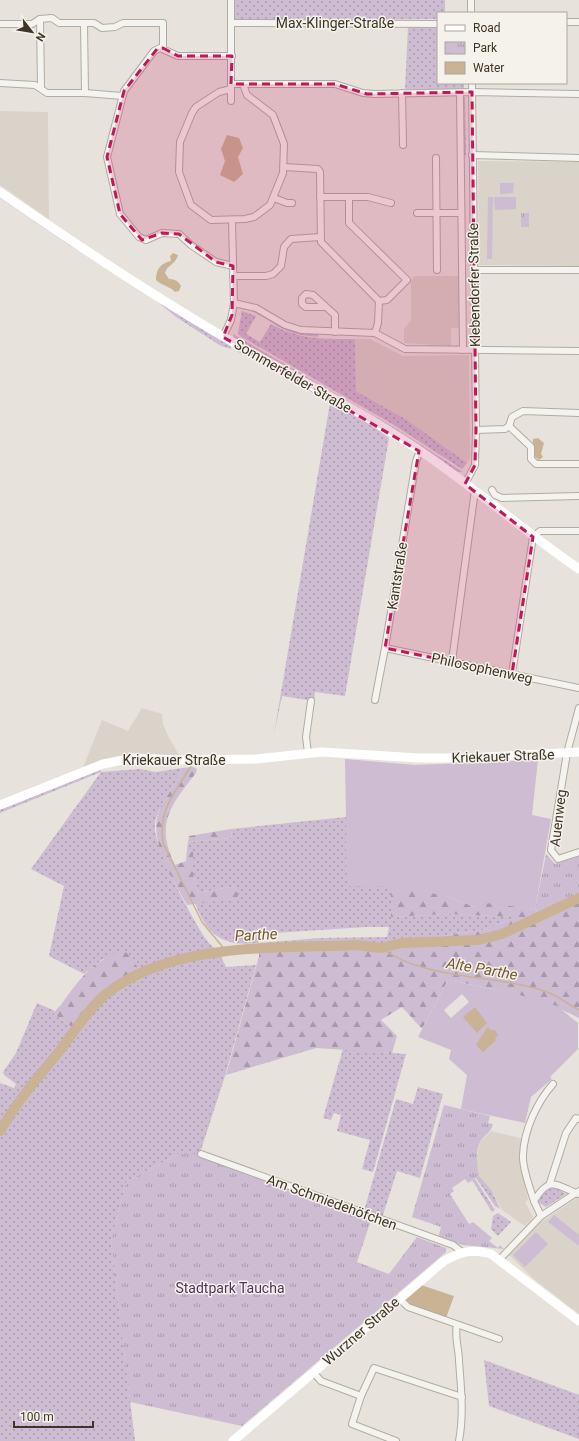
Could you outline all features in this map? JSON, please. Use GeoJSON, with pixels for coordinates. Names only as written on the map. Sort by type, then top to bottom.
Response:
{"type":"FeatureCollection","features":[{"type":"Feature","properties":{"kind":"street"},"geometry":{"type":"LineString","coordinates":[[231,0],[231,101]]}},
{"type":"Feature","properties":{"kind":"street"},"geometry":{"type":"LineString","coordinates":[[471,0],[471,12]]}},
{"type":"Feature","properties":{"kind":"street"},"geometry":{"type":"LineString","coordinates":[[0,24],[32,24],[40,19],[52,18],[59,23],[94,23],[102,28],[115,27],[123,23],[162,23],[163,48]]}},
{"type":"Feature","properties":{"kind":"street"},"geometry":{"type":"LineString","coordinates":[[40,19],[41,88]]}},
{"type":"Feature","properties":{"kind":"street","name":"Max-Klinger-Straße"},"geometry":{"type":"LineString","coordinates":[[232,22],[437,24]]}},
{"type":"Feature","properties":{"kind":"street"},"geometry":{"type":"LineString","coordinates":[[567,22],[579,22]]}},
{"type":"Feature","properties":{"kind":"street"},"geometry":{"type":"LineString","coordinates":[[84,23],[85,93]]}},
{"type":"Feature","properties":{"kind":"street"},"geometry":{"type":"LineString","coordinates":[[232,56],[178,56],[163,48],[154,51],[127,86],[122,96],[107,157],[120,214],[142,240],[146,240],[162,233],[179,234],[191,245],[216,262],[233,266]]}},
{"type":"Feature","properties":{"kind":"street"},"geometry":{"type":"LineString","coordinates":[[0,83],[35,85],[47,93],[85,93],[122,96]]}},
{"type":"Feature","properties":{"kind":"street"},"geometry":{"type":"LineString","coordinates":[[243,84],[248,95],[273,115],[283,140],[284,167],[282,177],[270,205],[254,217],[232,220],[211,220],[191,205],[180,177],[180,142],[194,110],[219,92],[231,87],[243,84],[334,84],[367,94],[472,92],[579,94]]}},
{"type":"Feature","properties":{"kind":"street","name":"Klebendorfer Straße"},"geometry":{"type":"LineString","coordinates":[[465,484],[475,465],[476,430],[472,84]]}},
{"type":"Feature","properties":{"kind":"street"},"geometry":{"type":"LineString","coordinates":[[402,93],[402,146]]}},
{"type":"Feature","properties":{"kind":"street","name":"Klebendorfer Straße"},"geometry":{"type":"LineString","coordinates":[[460,93],[462,350]]}},
{"type":"Feature","properties":{"kind":"street"},"geometry":{"type":"LineString","coordinates":[[472,155],[579,158]]}},
{"type":"Feature","properties":{"kind":"street"},"geometry":{"type":"LineString","coordinates":[[436,158],[437,270]]}},
{"type":"Feature","properties":{"kind":"street"},"geometry":{"type":"LineString","coordinates":[[284,167],[318,169],[320,172],[320,237],[325,248],[379,301],[378,323],[375,333]]}},
{"type":"Feature","properties":{"kind":"street","name":"Sommerfelder Straße"},"geometry":{"type":"LineString","coordinates":[[0,192],[71,241],[223,336],[391,432],[474,490],[533,537],[579,569]]}},
{"type":"Feature","properties":{"kind":"street"},"geometry":{"type":"LineString","coordinates":[[320,197],[368,197],[391,203]]}},
{"type":"Feature","properties":{"kind":"street"},"geometry":{"type":"LineString","coordinates":[[349,197],[349,223],[407,280],[387,300],[379,301]]}},
{"type":"Feature","properties":{"kind":"street"},"geometry":{"type":"LineString","coordinates":[[274,198],[286,203],[292,203]]}},
{"type":"Feature","properties":{"kind":"street","name":"Klebendorfer Straße"},"geometry":{"type":"LineString","coordinates":[[417,213],[461,213]]}},
{"type":"Feature","properties":{"kind":"street"},"geometry":{"type":"LineString","coordinates":[[223,336],[231,320],[234,303],[232,220]]}},
{"type":"Feature","properties":{"kind":"street"},"geometry":{"type":"LineString","coordinates":[[233,276],[269,275],[281,266],[285,244],[291,239],[320,237]]}},
{"type":"Feature","properties":{"kind":"street"},"geometry":{"type":"LineString","coordinates":[[474,270],[579,270]]}},
{"type":"Feature","properties":{"kind":"street"},"geometry":{"type":"LineString","coordinates":[[234,303],[256,308],[294,328],[312,331],[375,333],[405,349],[579,351]]}},
{"type":"Feature","properties":{"kind":"street"},"geometry":{"type":"LineString","coordinates":[[326,307],[335,316],[335,332]]}},
{"type":"Feature","properties":{"kind":"street"},"geometry":{"type":"LineString","coordinates":[[476,430],[503,430],[509,426],[512,417],[523,411],[579,413]]}},
{"type":"Feature","properties":{"kind":"street"},"geometry":{"type":"LineString","coordinates":[[509,426],[530,447],[530,458],[535,463],[541,465],[579,464]]}},
{"type":"Feature","properties":{"kind":"street","name":"Kantstraße"},"geometry":{"type":"LineString","coordinates":[[375,700],[416,461],[420,451]]}},
{"type":"Feature","properties":{"kind":"street"},"geometry":{"type":"LineString","coordinates":[[452,661],[474,490]]}},
{"type":"Feature","properties":{"kind":"street"},"geometry":{"type":"LineString","coordinates":[[492,490],[496,495],[502,498],[579,496]]}},
{"type":"Feature","properties":{"kind":"street"},"geometry":{"type":"LineString","coordinates":[[512,674],[533,537],[540,531],[579,531]]}},
{"type":"Feature","properties":{"kind":"street","name":"Philosophenweg"},"geometry":{"type":"LineString","coordinates":[[385,648],[579,688]]}},
{"type":"Feature","properties":{"kind":"street"},"geometry":{"type":"LineString","coordinates":[[308,753],[306,737],[311,701]]}},
{"type":"Feature","properties":{"kind":"street"},"geometry":{"type":"LineString","coordinates":[[567,753],[579,708]]}},
{"type":"Feature","properties":{"kind":"street","name":"Kriekauer Straße"},"geometry":{"type":"LineString","coordinates":[[0,806],[118,759],[256,759],[308,753],[345,752],[419,758],[506,757],[579,752]]}},
{"type":"Feature","properties":{"kind":"street","name":"Auenweg"},"geometry":{"type":"LineString","coordinates":[[567,753],[552,850],[558,859],[579,852]]}},
{"type":"Feature","properties":{"kind":"street"},"geometry":{"type":"LineString","coordinates":[[541,1216],[534,1201],[524,1168],[522,1155],[534,1115],[541,1100],[553,1084]]}},
{"type":"Feature","properties":{"kind":"street"},"geometry":{"type":"LineString","coordinates":[[534,1201],[539,1192],[550,1183],[566,1133],[578,1118]]}},
{"type":"Feature","properties":{"kind":"street","name":"Am Schmiedehöfchen"},"geometry":{"type":"LineString","coordinates":[[201,1154],[453,1245],[462,1252]]}},
{"type":"Feature","properties":{"kind":"street"},"geometry":{"type":"LineString","coordinates":[[550,1183],[554,1183],[578,1193]]}},
{"type":"Feature","properties":{"kind":"street"},"geometry":{"type":"LineString","coordinates":[[500,1259],[541,1216],[578,1193]]}},
{"type":"Feature","properties":{"kind":"street","name":"Wurzner Straße"},"geometry":{"type":"LineString","coordinates":[[233,1441],[399,1298],[444,1261],[462,1252],[482,1251],[500,1259],[579,1321]]}},
{"type":"Feature","properties":{"kind":"street"},"geometry":{"type":"LineString","coordinates":[[399,1298],[408,1307],[499,1340]]}},
{"type":"Feature","properties":{"kind":"street"},"geometry":{"type":"LineString","coordinates":[[458,1325],[456,1331],[462,1397],[459,1441]]}},
{"type":"Feature","properties":{"kind":"street"},"geometry":{"type":"LineString","coordinates":[[396,1441],[352,1424],[372,1369],[376,1367],[462,1397]]}},
{"type":"Feature","properties":{"kind":"street"},"geometry":{"type":"LineString","coordinates":[[313,1372],[321,1382],[361,1396]]}},
{"type":"Feature","properties":{"kind":"highlighted area"},"geometry":{"type":"Polygon","coordinates":[[[163,48],[178,56],[232,56],[231,84],[335,84],[367,94],[472,92],[476,430],[475,465],[465,484],[533,537],[512,674],[385,648],[419,451],[223,337],[232,315],[233,266],[216,262],[179,234],[162,233],[142,240],[120,214],[107,157],[124,91],[157,49],[163,48]]]}},
{"type":"Feature","properties":{"kind":"shaded area"},"geometry":{"type":"Polygon","coordinates":[[[0,111],[48,112],[49,219],[0,185],[0,111]]]}},
{"type":"Feature","properties":{"kind":"shaded area"},"geometry":{"type":"Polygon","coordinates":[[[478,161],[579,162],[579,266],[479,265],[478,161]]]}},
{"type":"Feature","properties":{"kind":"shaded area"},"geometry":{"type":"Polygon","coordinates":[[[414,276],[459,276],[459,328],[451,328],[451,346],[404,343],[404,329],[411,320],[411,282],[414,276]]]}},
{"type":"Feature","properties":{"kind":"shaded area"},"geometry":{"type":"Polygon","coordinates":[[[355,339],[370,339],[403,356],[469,355],[470,458],[467,463],[407,420],[356,391],[355,339]]]}},
{"type":"Feature","properties":{"kind":"shaded area"},"geometry":{"type":"Polygon","coordinates":[[[142,708],[162,714],[163,724],[169,738],[181,758],[127,755],[107,760],[82,770],[102,720],[128,731],[142,708]]]}},
{"type":"Feature","properties":{"kind":"shaded area"},"geometry":{"type":"Polygon","coordinates":[[[491,1131],[524,1139],[523,1176],[528,1200],[525,1202],[533,1217],[525,1226],[502,1210],[492,1191],[479,1179],[476,1161],[480,1142],[491,1131]]]}},
{"type":"Feature","properties":{"kind":"shaded area"},"geometry":{"type":"Polygon","coordinates":[[[577,1198],[579,1199],[579,1314],[535,1280],[509,1255],[541,1222],[577,1198]]]}},
{"type":"Feature","properties":{"kind":"green space"},"geometry":{"type":"Polygon","coordinates":[[[234,0],[445,0],[445,12],[437,12],[437,19],[234,20],[234,0]]]}},
{"type":"Feature","properties":{"kind":"green space"},"geometry":{"type":"Polygon","coordinates":[[[408,27],[437,27],[437,84],[464,84],[464,89],[405,89],[408,27]]]}},
{"type":"Feature","properties":{"kind":"green space"},"geometry":{"type":"Polygon","coordinates":[[[465,97],[466,155],[462,155],[461,100],[465,97]]]}},
{"type":"Feature","properties":{"kind":"green space"},"geometry":{"type":"Polygon","coordinates":[[[469,175],[471,256],[470,256],[469,175]]]}},
{"type":"Feature","properties":{"kind":"green space"},"geometry":{"type":"Polygon","coordinates":[[[500,183],[514,183],[513,193],[500,194],[500,183]]]}},
{"type":"Feature","properties":{"kind":"green space"},"geometry":{"type":"Polygon","coordinates":[[[0,196],[231,345],[231,349],[221,346],[176,317],[152,297],[69,245],[0,198],[0,196]]]}},
{"type":"Feature","properties":{"kind":"green space"},"geometry":{"type":"Polygon","coordinates":[[[488,197],[493,197],[492,259],[487,259],[488,197]]]}},
{"type":"Feature","properties":{"kind":"green space"},"geometry":{"type":"Polygon","coordinates":[[[494,197],[516,197],[516,209],[495,210],[494,197]]]}},
{"type":"Feature","properties":{"kind":"green space"},"geometry":{"type":"Polygon","coordinates":[[[521,213],[529,213],[529,227],[521,227],[521,213]]]}},
{"type":"Feature","properties":{"kind":"green space"},"geometry":{"type":"Polygon","coordinates":[[[243,307],[302,332],[318,334],[318,337],[285,330],[257,314],[242,309],[243,307]]]}},
{"type":"Feature","properties":{"kind":"green space"},"geometry":{"type":"Polygon","coordinates":[[[242,311],[256,316],[246,334],[260,342],[271,324],[292,333],[312,338],[355,339],[356,391],[407,420],[467,463],[462,469],[394,425],[240,336],[238,333],[242,311]]]}},
{"type":"Feature","properties":{"kind":"green space"},"geometry":{"type":"Polygon","coordinates":[[[233,334],[393,427],[463,472],[456,472],[235,339],[233,334]]]}},
{"type":"Feature","properties":{"kind":"green space"},"geometry":{"type":"Polygon","coordinates":[[[236,348],[360,417],[389,438],[345,696],[315,692],[314,701],[282,696],[274,734],[330,403],[264,364],[236,351],[236,348]]]}},
{"type":"Feature","properties":{"kind":"green space"},"geometry":{"type":"Polygon","coordinates":[[[345,759],[415,765],[538,760],[532,815],[551,819],[535,909],[486,903],[475,907],[443,895],[391,887],[347,886],[345,759]]]}},
{"type":"Feature","properties":{"kind":"green space"},"geometry":{"type":"Polygon","coordinates":[[[101,767],[101,772],[0,813],[0,808],[101,767]]]}},
{"type":"Feature","properties":{"kind":"green space"},"geometry":{"type":"Polygon","coordinates":[[[193,767],[197,769],[196,773],[179,796],[168,816],[166,838],[169,851],[175,865],[186,861],[187,850],[193,851],[193,874],[198,893],[236,886],[238,898],[187,905],[169,872],[159,847],[156,823],[159,811],[182,768],[193,767]]]}},
{"type":"Feature","properties":{"kind":"green space"},"geometry":{"type":"Polygon","coordinates":[[[182,768],[176,782],[157,815],[155,823],[159,847],[174,882],[192,916],[207,941],[220,954],[226,967],[256,965],[225,1076],[199,1156],[180,1153],[126,1182],[111,1241],[135,1441],[0,1441],[0,1083],[14,1088],[16,1084],[4,1075],[3,1072],[16,1053],[37,1003],[55,1011],[54,1014],[76,1030],[104,996],[142,973],[103,959],[84,974],[49,956],[64,886],[31,869],[101,772],[140,769],[156,772],[182,768]]]}},
{"type":"Feature","properties":{"kind":"green space"},"geometry":{"type":"Polygon","coordinates":[[[346,792],[443,895],[475,907],[486,902],[535,909],[543,920],[579,902],[579,1018],[548,1004],[515,994],[448,980],[422,1029],[402,1007],[381,1020],[397,1036],[392,1053],[316,1048],[226,1075],[259,956],[259,949],[403,942],[483,930],[511,919],[511,917],[447,914],[391,917],[391,887],[347,886],[346,792]]]}},
{"type":"Feature","properties":{"kind":"green space"},"geometry":{"type":"Polygon","coordinates":[[[346,817],[347,885],[391,887],[391,917],[447,914],[511,917],[511,919],[483,930],[403,942],[259,949],[259,943],[246,944],[226,941],[211,931],[205,923],[195,903],[237,898],[236,886],[198,893],[193,874],[193,851],[187,850],[188,842],[232,838],[231,829],[346,817]],[[366,927],[259,934],[259,943],[320,938],[387,937],[389,927],[366,927]]]}},
{"type":"Feature","properties":{"kind":"green space"},"geometry":{"type":"Polygon","coordinates":[[[231,829],[232,838],[188,842],[189,836],[231,829]]]}},
{"type":"Feature","properties":{"kind":"green space"},"geometry":{"type":"Polygon","coordinates":[[[546,854],[555,864],[579,856],[579,902],[543,920],[535,909],[546,854]]]}},
{"type":"Feature","properties":{"kind":"green space"},"geometry":{"type":"Polygon","coordinates":[[[119,951],[127,953],[142,973],[104,996],[76,1030],[54,1014],[87,972],[109,956],[119,951]]]}},
{"type":"Feature","properties":{"kind":"green space"},"geometry":{"type":"Polygon","coordinates":[[[448,980],[513,993],[557,1006],[578,1023],[578,1049],[550,1077],[552,1079],[531,1097],[525,1123],[461,1109],[467,1075],[449,1059],[451,1050],[418,1037],[448,980]],[[462,994],[444,1010],[451,1018],[469,1002],[462,994]]]}},
{"type":"Feature","properties":{"kind":"green space"},"geometry":{"type":"Polygon","coordinates":[[[343,1049],[406,1054],[373,1172],[362,1169],[370,1140],[337,1131],[341,1115],[334,1113],[331,1120],[323,1118],[343,1049]]]}},
{"type":"Feature","properties":{"kind":"green space"},"geometry":{"type":"Polygon","coordinates":[[[418,1087],[443,1094],[420,1178],[397,1171],[382,1218],[364,1211],[396,1099],[413,1104],[418,1087]]]}},
{"type":"Feature","properties":{"kind":"green space"},"geometry":{"type":"Polygon","coordinates":[[[444,1105],[490,1116],[488,1123],[493,1124],[492,1127],[480,1142],[477,1150],[479,1176],[468,1183],[465,1179],[452,1188],[454,1191],[450,1194],[469,1224],[473,1222],[492,1238],[489,1241],[498,1248],[500,1245],[504,1249],[464,1245],[438,1238],[441,1227],[412,1217],[444,1105]]]}},
{"type":"Feature","properties":{"kind":"green space","name":"Stadtpark Taucha"},"geometry":{"type":"Polygon","coordinates":[[[180,1153],[194,1154],[371,1220],[357,1262],[389,1274],[417,1237],[446,1248],[446,1252],[242,1426],[130,1402],[111,1241],[126,1182],[180,1153]]]}},
{"type":"Feature","properties":{"kind":"green space"},"geometry":{"type":"Polygon","coordinates":[[[479,1176],[492,1191],[500,1209],[495,1206],[476,1178],[479,1176]]]}},
{"type":"Feature","properties":{"kind":"green space"},"geometry":{"type":"Polygon","coordinates":[[[475,1179],[495,1210],[492,1212],[472,1180],[475,1179]]]}},
{"type":"Feature","properties":{"kind":"green space"},"geometry":{"type":"Polygon","coordinates":[[[553,1186],[566,1194],[546,1207],[538,1202],[538,1198],[553,1186]]]}},
{"type":"Feature","properties":{"kind":"green space"},"geometry":{"type":"Polygon","coordinates":[[[498,1213],[511,1222],[498,1236],[491,1229],[493,1216],[498,1213]]]}},
{"type":"Feature","properties":{"kind":"green space"},"geometry":{"type":"Polygon","coordinates":[[[554,1215],[579,1235],[579,1246],[548,1222],[554,1215]]]}},
{"type":"Feature","properties":{"kind":"green space"},"geometry":{"type":"Polygon","coordinates":[[[536,1232],[548,1244],[525,1267],[513,1255],[536,1232]]]}},
{"type":"Feature","properties":{"kind":"green space"},"geometry":{"type":"Polygon","coordinates":[[[484,1360],[579,1395],[579,1439],[489,1406],[484,1360]]]}},
{"type":"Feature","properties":{"kind":"water"},"geometry":{"type":"Polygon","coordinates":[[[227,135],[239,138],[243,148],[238,157],[243,174],[234,182],[220,175],[225,161],[221,149],[227,135]]]}},
{"type":"Feature","properties":{"kind":"water"},"geometry":{"type":"Polygon","coordinates":[[[173,253],[178,255],[177,258],[165,273],[169,279],[173,279],[181,286],[179,291],[175,292],[171,288],[156,280],[159,268],[164,263],[171,261],[170,256],[173,253]]]}},
{"type":"Feature","properties":{"kind":"water"},"geometry":{"type":"Polygon","coordinates":[[[538,438],[544,443],[541,454],[543,457],[539,460],[532,454],[533,439],[538,438]]]}},
{"type":"Feature","properties":{"kind":"water"},"geometry":{"type":"Polygon","coordinates":[[[475,1007],[487,1023],[477,1033],[463,1017],[475,1007]]]}},
{"type":"Feature","properties":{"kind":"water"},"geometry":{"type":"Polygon","coordinates":[[[488,1026],[490,1030],[495,1030],[498,1035],[495,1038],[496,1040],[483,1052],[476,1045],[488,1026]]]}},
{"type":"Feature","properties":{"kind":"water"},"geometry":{"type":"Polygon","coordinates":[[[421,1285],[454,1296],[446,1318],[408,1305],[410,1303],[405,1299],[421,1285]]]}},
{"type":"Feature","properties":{"kind":"waterway"},"geometry":{"type":"LineString","coordinates":[[191,766],[174,793],[165,811],[162,831],[163,843],[202,922],[226,951]]}},
{"type":"Feature","properties":{"kind":"waterway","name":"Parthe"},"geometry":{"type":"LineString","coordinates":[[0,1131],[28,1090],[99,1000],[133,977],[162,965],[194,956],[260,948],[358,945],[381,948],[402,943],[478,940],[502,934],[579,898]]}},
{"type":"Feature","properties":{"kind":"waterway","name":"Alte Parthe"},"geometry":{"type":"LineString","coordinates":[[381,948],[400,959],[420,967],[462,976],[526,986],[547,992],[579,1010]]}}]}
